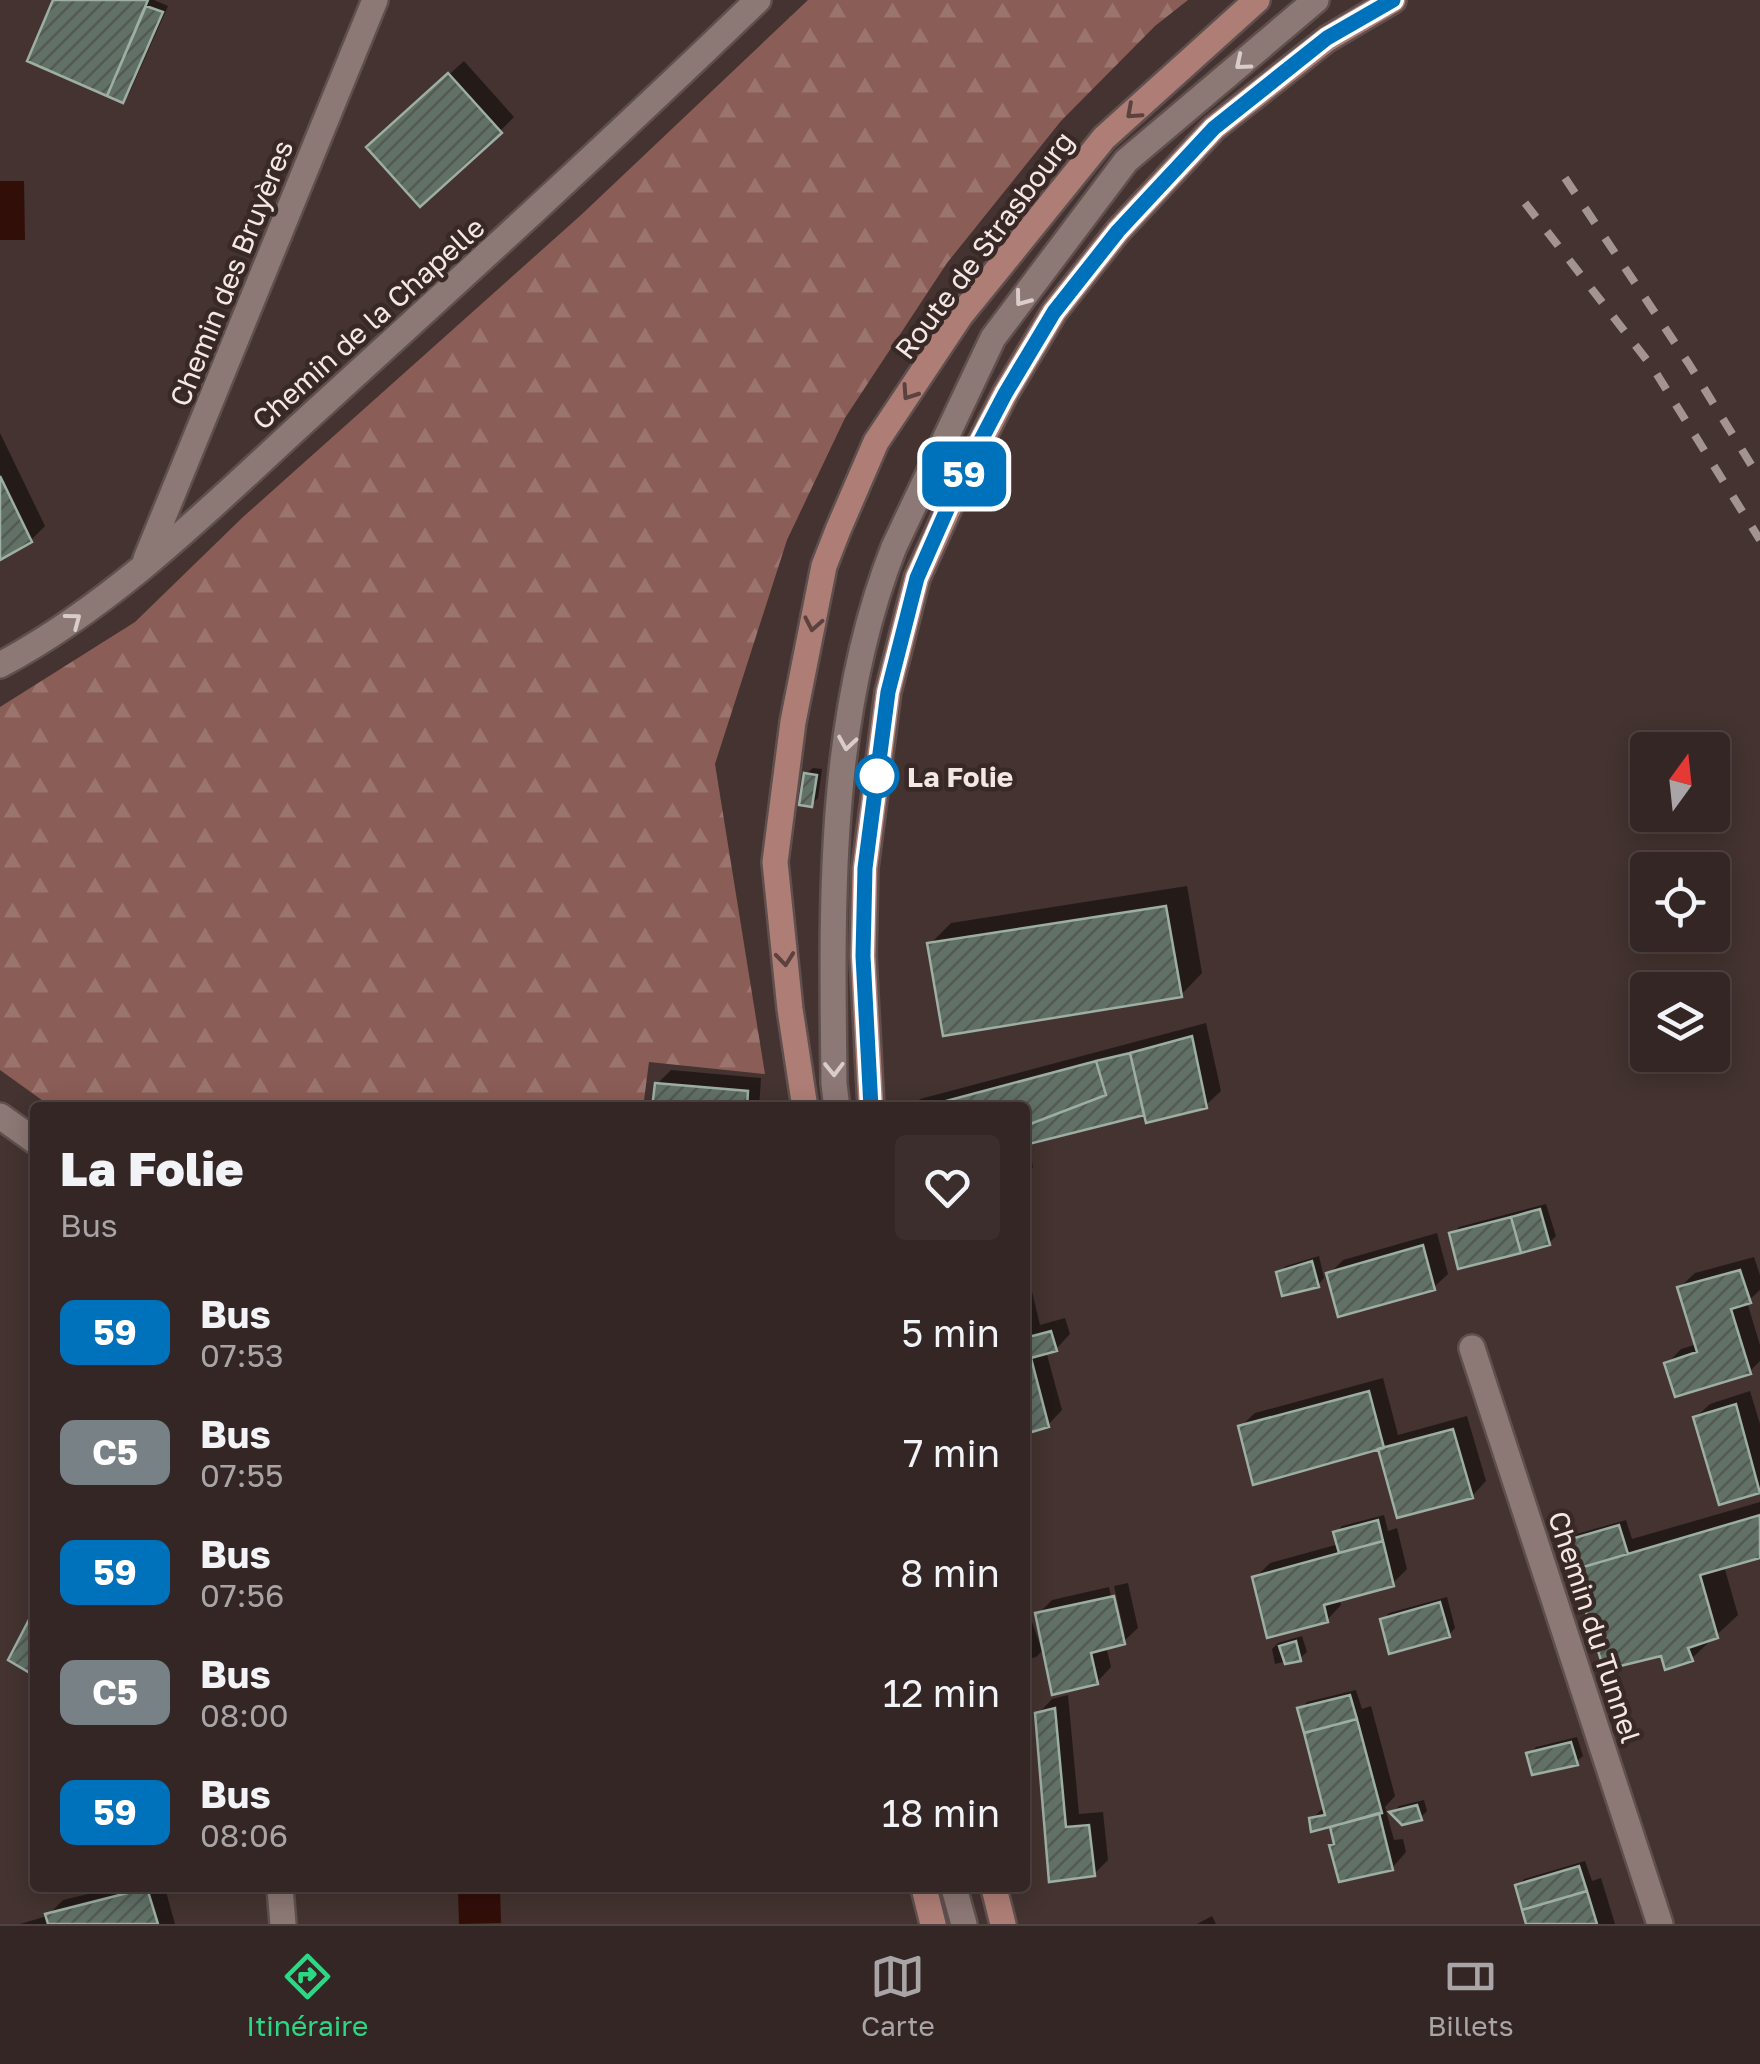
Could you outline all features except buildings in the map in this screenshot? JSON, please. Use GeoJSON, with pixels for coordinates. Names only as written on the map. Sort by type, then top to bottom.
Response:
{"type":"FeatureCollection","features":[{"type":"Feature","properties":{"kind":"main road","name":"Route de Strasbourg"},"geometry":{"type":"LineString","coordinates":[[804,1102],[775,862],[793,722],[824,566],[838,530],[876,442],[960,316],[1104,138],[1257,0]]}},
{"type":"Feature","properties":{"kind":"main road"},"geometry":{"type":"LineString","coordinates":[[870,1102],[863,956],[865,868],[888,692],[917,578],[960,480],[1054,312],[1118,231],[1214,128],[1327,38],[1393,0]]}},
{"type":"Feature","properties":{"kind":"main road"},"geometry":{"type":"LineString","coordinates":[[925,1892],[932,1924]]}},
{"type":"Feature","properties":{"kind":"main road"},"geometry":{"type":"LineString","coordinates":[[995,1892],[1003,1924]]}},
{"type":"Feature","properties":{"kind":"street","name":"Chemin des Bruyères"},"geometry":{"type":"LineString","coordinates":[[142,568],[375,0]]}},
{"type":"Feature","properties":{"kind":"street","name":"Chemin de la Chapelle"},"geometry":{"type":"LineString","coordinates":[[0,665],[48,639],[142,568],[598,154],[758,0]]}},
{"type":"Feature","properties":{"kind":"street"},"geometry":{"type":"LineString","coordinates":[[836,1102],[832,919],[838,799],[858,669],[880,582],[894,547],[993,338],[1126,161],[1316,0]]}},
{"type":"Feature","properties":{"kind":"street"},"geometry":{"type":"LineString","coordinates":[[0,1116],[30,1137]]}},
{"type":"Feature","properties":{"kind":"street","name":"Chemin du Tunnel"},"geometry":{"type":"LineString","coordinates":[[1472,1348],[1660,1924]]}},
{"type":"Feature","properties":{"kind":"street"},"geometry":{"type":"LineString","coordinates":[[280,1892],[283,1924]]}},
{"type":"Feature","properties":{"kind":"street"},"geometry":{"type":"LineString","coordinates":[[955,1892],[964,1924]]}},
{"type":"Feature","properties":{"kind":"green space"},"geometry":{"type":"Polygon","coordinates":[[[808,0],[1188,0],[1155,26],[1061,121],[947,263],[845,418],[787,540],[715,764],[765,1074],[649,1062],[644,1102],[45,1102],[0,1070],[0,707],[135,622],[243,517],[581,215],[808,0]]]}},
{"type":"Feature","properties":{"kind":"shaded area"},"geometry":{"type":"Polygon","coordinates":[[[0,181],[24,181],[25,240],[0,240],[0,181]]]}},
{"type":"Feature","properties":{"kind":"shaded area"},"geometry":{"type":"Polygon","coordinates":[[[458,1892],[500,1892],[501,1923],[459,1924],[458,1892]]]}},
{"type":"Feature","properties":{"kind":"railway"},"geometry":{"type":"LineString","coordinates":[[1565,178],[1760,479]]}},
{"type":"Feature","properties":{"kind":"railway"},"geometry":{"type":"LineString","coordinates":[[1525,203],[1653,368],[1760,540]]}},
{"type":"Feature","properties":{"kind":"bus line","name":"59"},"geometry":{"type":"LineString","coordinates":[[870,1102],[863,956],[865,868],[888,692],[917,578],[960,480],[1054,312],[1118,231],[1214,128],[1327,38],[1393,0]]}},
{"type":"Feature","properties":{"kind":"place","name":"La Folie"},"geometry":{"type":"Point","coordinates":[877,776]}}]}
